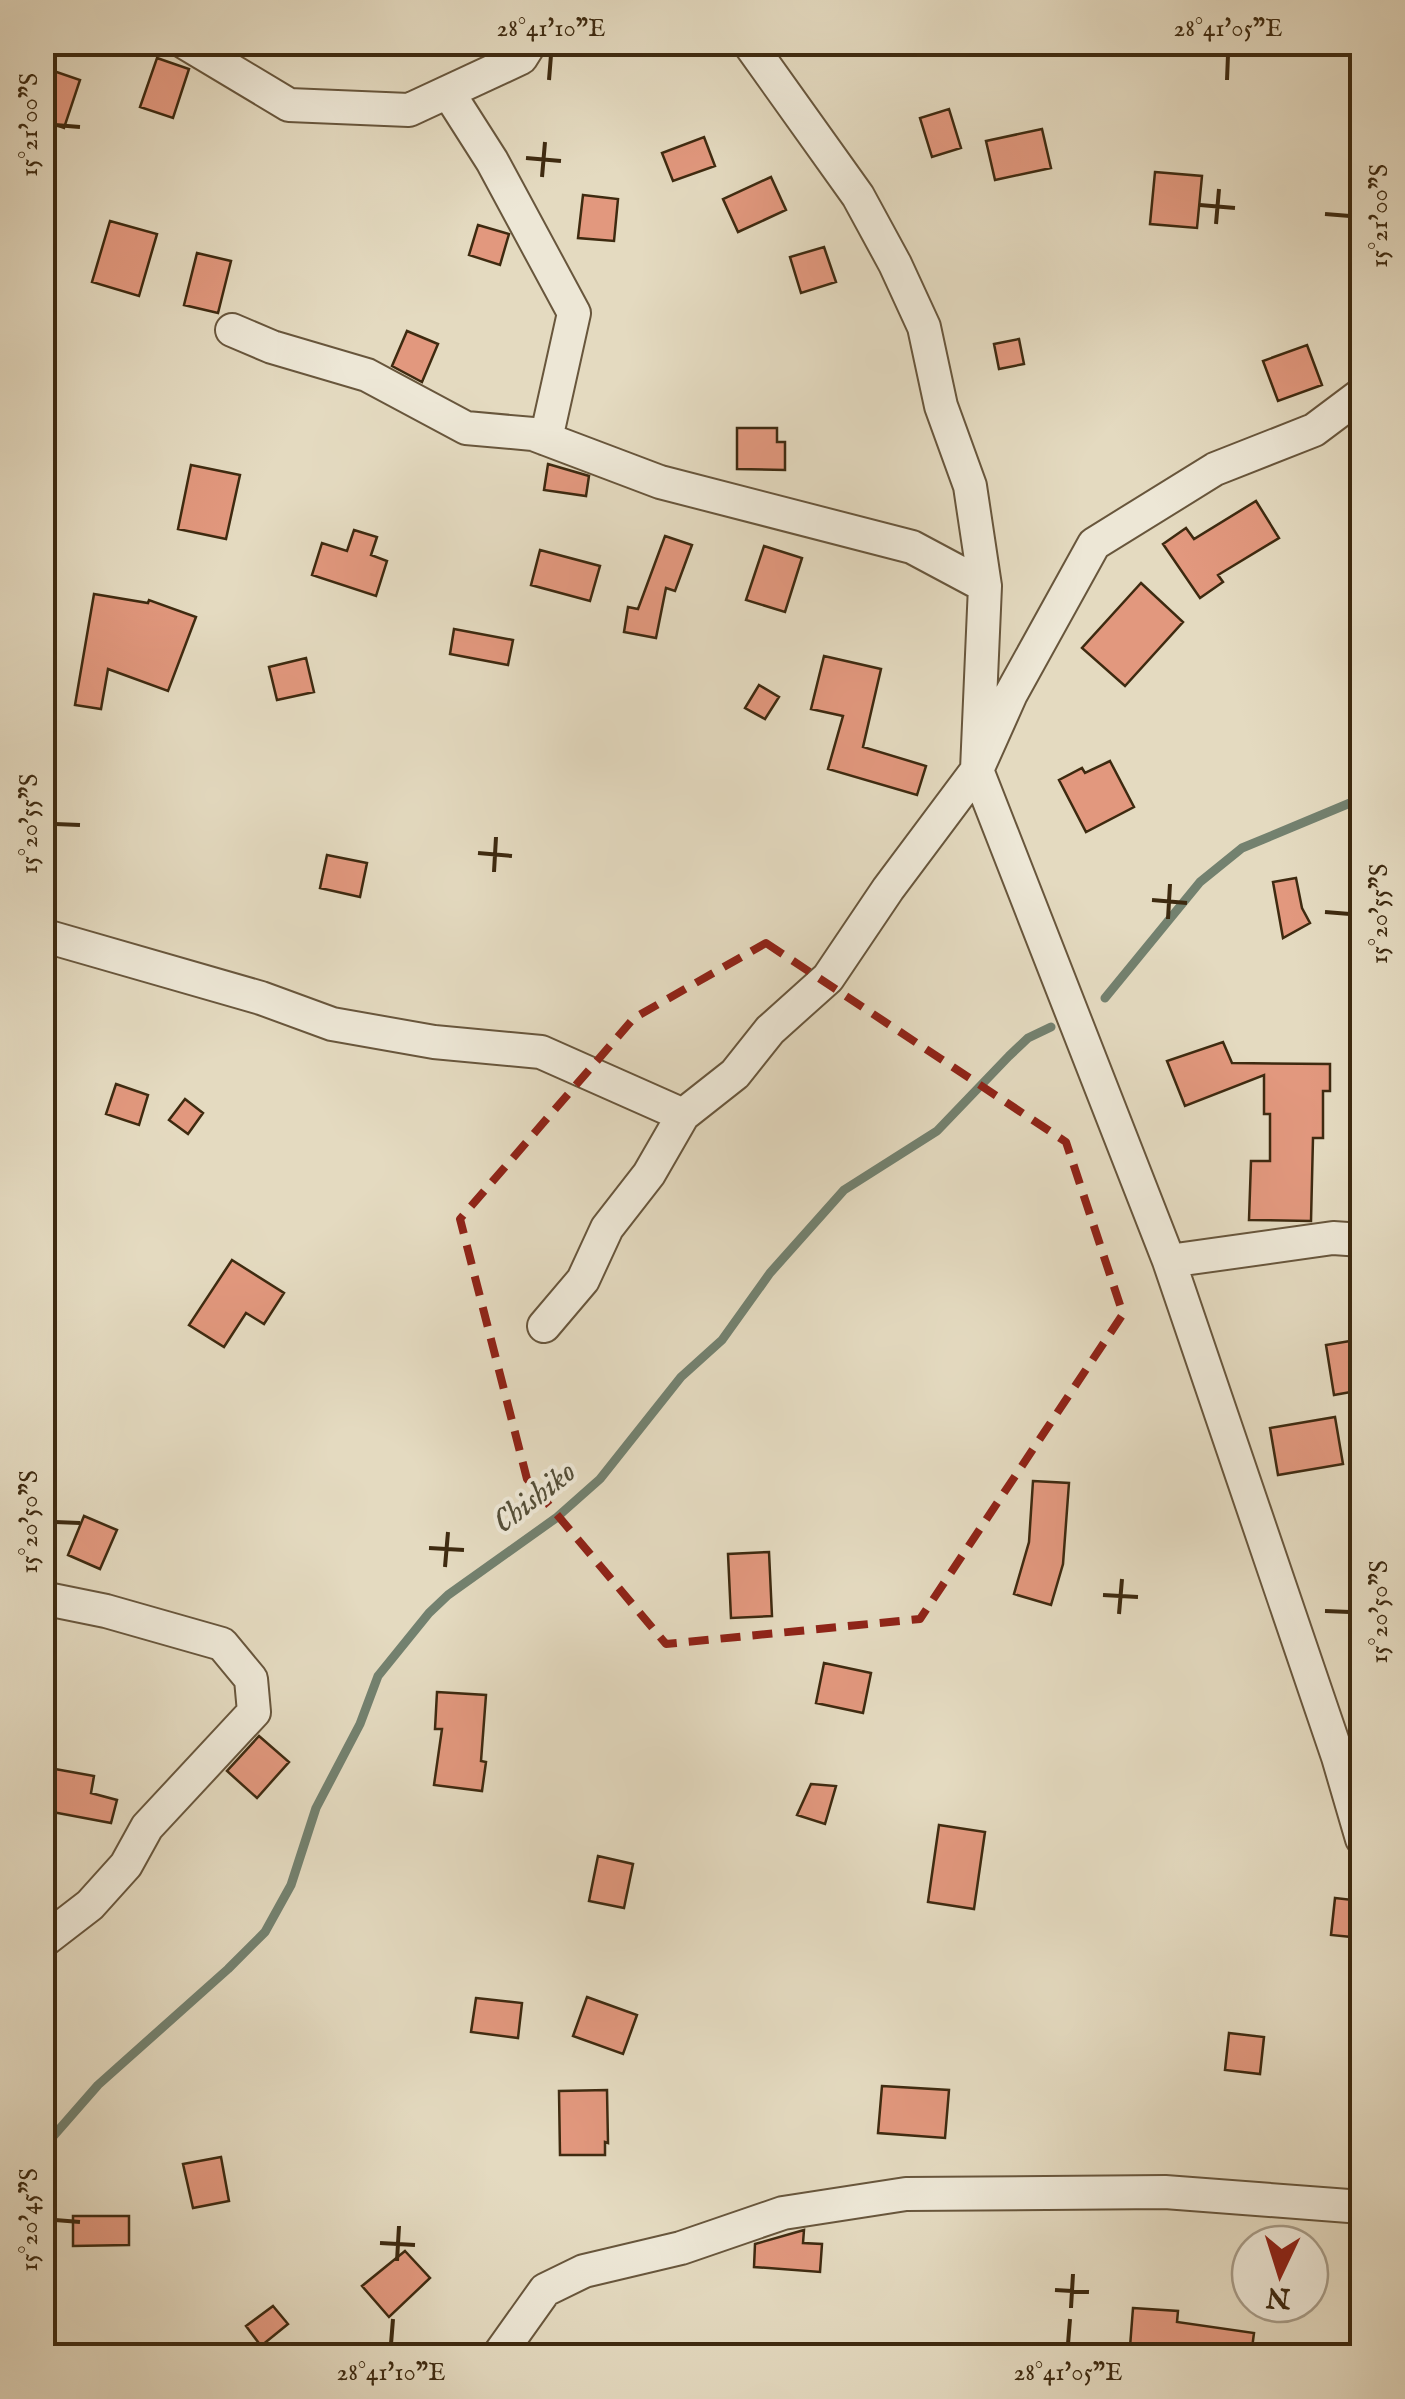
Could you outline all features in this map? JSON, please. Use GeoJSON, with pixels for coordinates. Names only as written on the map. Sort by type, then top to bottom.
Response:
{"type":"FeatureCollection","features":[{"type":"Feature","properties":{"kind":"street"},"geometry":{"type":"LineString","coordinates":[[184,42],[289,104],[409,110],[521,58],[531,42]]}},
{"type":"Feature","properties":{"kind":"street"},"geometry":{"type":"LineString","coordinates":[[748,42],[858,196],[924,328],[942,406],[970,486],[986,586],[976,770],[1170,1261],[1338,1757],[1362,1839]]}},
{"type":"Feature","properties":{"kind":"street"},"geometry":{"type":"LineString","coordinates":[[448,92],[492,162],[574,313],[546,439]]}},
{"type":"Feature","properties":{"kind":"street"},"geometry":{"type":"LineString","coordinates":[[232,330],[272,347],[366,375],[466,428],[533,434],[660,482],[912,547],[986,586]]}},
{"type":"Feature","properties":{"kind":"street"},"geometry":{"type":"LineString","coordinates":[[544,1326],[583,1280],[607,1228],[649,1174],[683,1115],[735,1074],[770,1030],[828,978],[976,770],[1010,694],[1094,544],[1214,470],[1314,430],[1362,394]]}},
{"type":"Feature","properties":{"kind":"street"},"geometry":{"type":"LineString","coordinates":[[42,935],[261,998],[332,1024],[434,1042],[541,1052],[683,1115]]}},
{"type":"Feature","properties":{"kind":"street"},"geometry":{"type":"LineString","coordinates":[[1170,1261],[1334,1238],[1362,1240]]}},
{"type":"Feature","properties":{"kind":"street"},"geometry":{"type":"LineString","coordinates":[[42,1598],[106,1611],[222,1644],[252,1679],[254,1712],[147,1827],[126,1865],[90,1905],[42,1942]]}},
{"type":"Feature","properties":{"kind":"street"},"geometry":{"type":"LineString","coordinates":[[498,2356],[545,2290],[584,2271],[682,2248],[783,2212],[906,2194],[1165,2192],[1362,2208]]}},
{"type":"Feature","properties":{"kind":"highlighted area"},"geometry":{"type":"Polygon","coordinates":[[[766,943],[1066,1142],[1123,1314],[920,1619],[666,1644],[527,1479],[460,1219],[634,1018],[766,943]]]}},
{"type":"Feature","properties":{"kind":"building"},"geometry":{"type":"Polygon","coordinates":[[[157,58],[189,69],[173,118],[140,107],[157,58]]]}},
{"type":"Feature","properties":{"kind":"building"},"geometry":{"type":"Polygon","coordinates":[[[42,67],[80,80],[64,128],[42,120],[42,67]]]}},
{"type":"Feature","properties":{"kind":"building"},"geometry":{"type":"Polygon","coordinates":[[[949,109],[961,148],[932,157],[920,118],[949,109]]]}},
{"type":"Feature","properties":{"kind":"building"},"geometry":{"type":"Polygon","coordinates":[[[1042,129],[1051,168],[995,180],[986,141],[1042,129]]]}},
{"type":"Feature","properties":{"kind":"building"},"geometry":{"type":"Polygon","coordinates":[[[704,137],[715,166],[673,181],[662,153],[704,137]]]}},
{"type":"Feature","properties":{"kind":"building"},"geometry":{"type":"Polygon","coordinates":[[[1155,172],[1202,176],[1197,228],[1150,224],[1155,172]]]}},
{"type":"Feature","properties":{"kind":"building"},"geometry":{"type":"Polygon","coordinates":[[[771,177],[786,210],[738,232],[723,199],[771,177]]]}},
{"type":"Feature","properties":{"kind":"building"},"geometry":{"type":"Polygon","coordinates":[[[583,195],[618,199],[614,241],[578,238],[583,195]]]}},
{"type":"Feature","properties":{"kind":"building"},"geometry":{"type":"Polygon","coordinates":[[[110,221],[157,234],[139,296],[92,282],[110,221]]]}},
{"type":"Feature","properties":{"kind":"building"},"geometry":{"type":"Polygon","coordinates":[[[478,225],[509,234],[500,265],[469,255],[478,225]]]}},
{"type":"Feature","properties":{"kind":"building"},"geometry":{"type":"Polygon","coordinates":[[[824,247],[836,282],[801,293],[790,257],[824,247]]]}},
{"type":"Feature","properties":{"kind":"building"},"geometry":{"type":"Polygon","coordinates":[[[197,253],[231,261],[218,313],[184,305],[197,253]]]}},
{"type":"Feature","properties":{"kind":"building"},"geometry":{"type":"Polygon","coordinates":[[[407,331],[438,344],[422,382],[392,366],[407,331]]]}},
{"type":"Feature","properties":{"kind":"building"},"geometry":{"type":"Polygon","coordinates":[[[1019,339],[1024,364],[999,369],[994,344],[1019,339]]]}},
{"type":"Feature","properties":{"kind":"building"},"geometry":{"type":"Polygon","coordinates":[[[1307,345],[1322,385],[1278,401],[1263,361],[1307,345]]]}},
{"type":"Feature","properties":{"kind":"building"},"geometry":{"type":"Polygon","coordinates":[[[737,428],[777,428],[777,442],[785,442],[785,470],[737,469],[737,428]]]}},
{"type":"Feature","properties":{"kind":"building"},"geometry":{"type":"Polygon","coordinates":[[[548,464],[589,476],[586,496],[544,490],[548,464]]]}},
{"type":"Feature","properties":{"kind":"building"},"geometry":{"type":"Polygon","coordinates":[[[191,465],[240,475],[226,539],[178,529],[191,465]]]}},
{"type":"Feature","properties":{"kind":"building"},"geometry":{"type":"Polygon","coordinates":[[[1256,501],[1279,538],[1218,575],[1223,582],[1200,598],[1163,544],[1186,528],[1194,539],[1256,501]]]}},
{"type":"Feature","properties":{"kind":"building"},"geometry":{"type":"Polygon","coordinates":[[[354,530],[377,537],[371,555],[387,561],[376,596],[312,575],[322,543],[347,551],[354,530]]]}},
{"type":"Feature","properties":{"kind":"building"},"geometry":{"type":"Polygon","coordinates":[[[665,536],[692,545],[675,591],[666,588],[656,638],[624,632],[628,607],[638,609],[665,536]]]}},
{"type":"Feature","properties":{"kind":"building"},"geometry":{"type":"Polygon","coordinates":[[[764,546],[802,558],[785,612],[746,600],[764,546]]]}},
{"type":"Feature","properties":{"kind":"building"},"geometry":{"type":"Polygon","coordinates":[[[540,550],[600,566],[590,601],[531,585],[540,550]]]}},
{"type":"Feature","properties":{"kind":"building"},"geometry":{"type":"Polygon","coordinates":[[[1141,583],[1183,622],[1125,686],[1082,648],[1141,583]]]}},
{"type":"Feature","properties":{"kind":"building"},"geometry":{"type":"Polygon","coordinates":[[[94,594],[148,603],[149,600],[196,617],[168,691],[108,669],[101,709],[75,705],[94,594]]]}},
{"type":"Feature","properties":{"kind":"building"},"geometry":{"type":"Polygon","coordinates":[[[454,629],[513,640],[508,665],[450,654],[454,629]]]}},
{"type":"Feature","properties":{"kind":"building"},"geometry":{"type":"Polygon","coordinates":[[[824,656],[881,669],[863,747],[926,766],[917,795],[828,769],[843,716],[811,709],[824,656]]]}},
{"type":"Feature","properties":{"kind":"building"},"geometry":{"type":"Polygon","coordinates":[[[306,658],[314,692],[277,700],[269,667],[306,658]]]}},
{"type":"Feature","properties":{"kind":"building"},"geometry":{"type":"Polygon","coordinates":[[[759,685],[779,697],[765,719],[745,708],[759,685]]]}},
{"type":"Feature","properties":{"kind":"building"},"geometry":{"type":"Polygon","coordinates":[[[1110,761],[1134,807],[1086,832],[1059,780],[1082,768],[1085,773],[1110,761]]]}},
{"type":"Feature","properties":{"kind":"building"},"geometry":{"type":"Polygon","coordinates":[[[327,855],[367,863],[360,897],[320,888],[327,855]]]}},
{"type":"Feature","properties":{"kind":"building"},"geometry":{"type":"Polygon","coordinates":[[[1296,878],[1302,908],[1310,923],[1283,938],[1273,882],[1296,878]]]}},
{"type":"Feature","properties":{"kind":"building"},"geometry":{"type":"Polygon","coordinates":[[[1223,1042],[1232,1063],[1330,1064],[1330,1091],[1323,1091],[1323,1138],[1313,1138],[1311,1221],[1249,1220],[1251,1161],[1270,1161],[1270,1114],[1264,1114],[1264,1075],[1185,1106],[1167,1061],[1223,1042]]]}},
{"type":"Feature","properties":{"kind":"building"},"geometry":{"type":"Polygon","coordinates":[[[116,1084],[148,1095],[139,1125],[106,1114],[116,1084]]]}},
{"type":"Feature","properties":{"kind":"building"},"geometry":{"type":"Polygon","coordinates":[[[185,1099],[203,1113],[188,1134],[169,1120],[185,1099]]]}},
{"type":"Feature","properties":{"kind":"building"},"geometry":{"type":"Polygon","coordinates":[[[232,1260],[284,1293],[264,1324],[246,1313],[224,1347],[189,1325],[232,1260]]]}},
{"type":"Feature","properties":{"kind":"building"},"geometry":{"type":"Polygon","coordinates":[[[1362,1339],[1362,1390],[1334,1395],[1326,1345],[1362,1339]]]}},
{"type":"Feature","properties":{"kind":"building"},"geometry":{"type":"Polygon","coordinates":[[[1335,1417],[1343,1464],[1278,1475],[1270,1428],[1335,1417]]]}},
{"type":"Feature","properties":{"kind":"building"},"geometry":{"type":"Polygon","coordinates":[[[1033,1481],[1069,1483],[1063,1564],[1051,1605],[1014,1594],[1029,1542],[1033,1481]]]}},
{"type":"Feature","properties":{"kind":"building"},"geometry":{"type":"Polygon","coordinates":[[[84,1516],[117,1530],[100,1569],[68,1555],[84,1516]]]}},
{"type":"Feature","properties":{"kind":"building"},"geometry":{"type":"Polygon","coordinates":[[[769,1552],[772,1616],[731,1618],[728,1554],[769,1552]]]}},
{"type":"Feature","properties":{"kind":"building"},"geometry":{"type":"Polygon","coordinates":[[[824,1663],[871,1673],[863,1713],[816,1703],[824,1663]]]}},
{"type":"Feature","properties":{"kind":"building"},"geometry":{"type":"Polygon","coordinates":[[[437,1692],[486,1695],[482,1791],[434,1785],[442,1729],[435,1729],[437,1692]]]}},
{"type":"Feature","properties":{"kind":"building"},"geometry":{"type":"Polygon","coordinates":[[[259,1736],[289,1762],[257,1798],[227,1771],[259,1736]]]}},
{"type":"Feature","properties":{"kind":"building"},"geometry":{"type":"Polygon","coordinates":[[[55,1769],[94,1776],[91,1793],[117,1800],[111,1823],[47,1811],[55,1769]]]}},
{"type":"Feature","properties":{"kind":"building"},"geometry":{"type":"Polygon","coordinates":[[[811,1784],[836,1786],[825,1824],[797,1815],[811,1784]]]}},
{"type":"Feature","properties":{"kind":"building"},"geometry":{"type":"Polygon","coordinates":[[[939,1825],[985,1832],[974,1909],[928,1902],[939,1825]]]}},
{"type":"Feature","properties":{"kind":"building"},"geometry":{"type":"Polygon","coordinates":[[[598,1856],[633,1864],[624,1908],[589,1901],[598,1856]]]}},
{"type":"Feature","properties":{"kind":"building"},"geometry":{"type":"Polygon","coordinates":[[[1335,1898],[1362,1901],[1362,1938],[1331,1935],[1335,1898]]]}},
{"type":"Feature","properties":{"kind":"building"},"geometry":{"type":"Polygon","coordinates":[[[587,1997],[637,2015],[623,2054],[573,2036],[587,1997]]]}},
{"type":"Feature","properties":{"kind":"building"},"geometry":{"type":"Polygon","coordinates":[[[476,1998],[522,2003],[518,2038],[471,2032],[476,1998]]]}},
{"type":"Feature","properties":{"kind":"building"},"geometry":{"type":"Polygon","coordinates":[[[1229,2033],[1264,2037],[1260,2074],[1225,2070],[1229,2033]]]}},
{"type":"Feature","properties":{"kind":"building"},"geometry":{"type":"Polygon","coordinates":[[[882,2086],[949,2090],[945,2138],[878,2133],[882,2086]]]}},
{"type":"Feature","properties":{"kind":"building"},"geometry":{"type":"Polygon","coordinates":[[[607,2090],[605,2155],[560,2155],[559,2091],[607,2090]]]}},
{"type":"Feature","properties":{"kind":"building"},"geometry":{"type":"Polygon","coordinates":[[[221,2157],[229,2201],[193,2208],[183,2164],[221,2157]]]}},
{"type":"Feature","properties":{"kind":"building"},"geometry":{"type":"Polygon","coordinates":[[[73,2216],[129,2216],[129,2245],[73,2246],[73,2216]]]}},
{"type":"Feature","properties":{"kind":"building"},"geometry":{"type":"Polygon","coordinates":[[[804,2230],[803,2243],[822,2244],[820,2272],[754,2267],[755,2244],[804,2230]]]}},
{"type":"Feature","properties":{"kind":"building"},"geometry":{"type":"Polygon","coordinates":[[[405,2251],[430,2278],[389,2317],[362,2286],[405,2251]]]}},
{"type":"Feature","properties":{"kind":"building"},"geometry":{"type":"Polygon","coordinates":[[[273,2306],[288,2324],[261,2346],[246,2326],[273,2306]]]}},
{"type":"Feature","properties":{"kind":"building"},"geometry":{"type":"Polygon","coordinates":[[[1133,2308],[1178,2311],[1177,2322],[1254,2333],[1251,2356],[1130,2347],[1133,2308]]]}},
{"type":"Feature","properties":{"kind":"waterway","name":"Chishiko"},"geometry":{"type":"LineString","coordinates":[[1105,998],[1200,882],[1242,848],[1362,798]]}},
{"type":"Feature","properties":{"kind":"waterway","name":"Chishiko"},"geometry":{"type":"LineString","coordinates":[[42,2149],[98,2085],[265,1932],[291,1885],[316,1808],[360,1724],[378,1676],[429,1613],[448,1595],[556,1518],[600,1479],[681,1377],[722,1340],[770,1273],[844,1190],[937,1131],[1028,1038],[1051,1027]]}}]}
